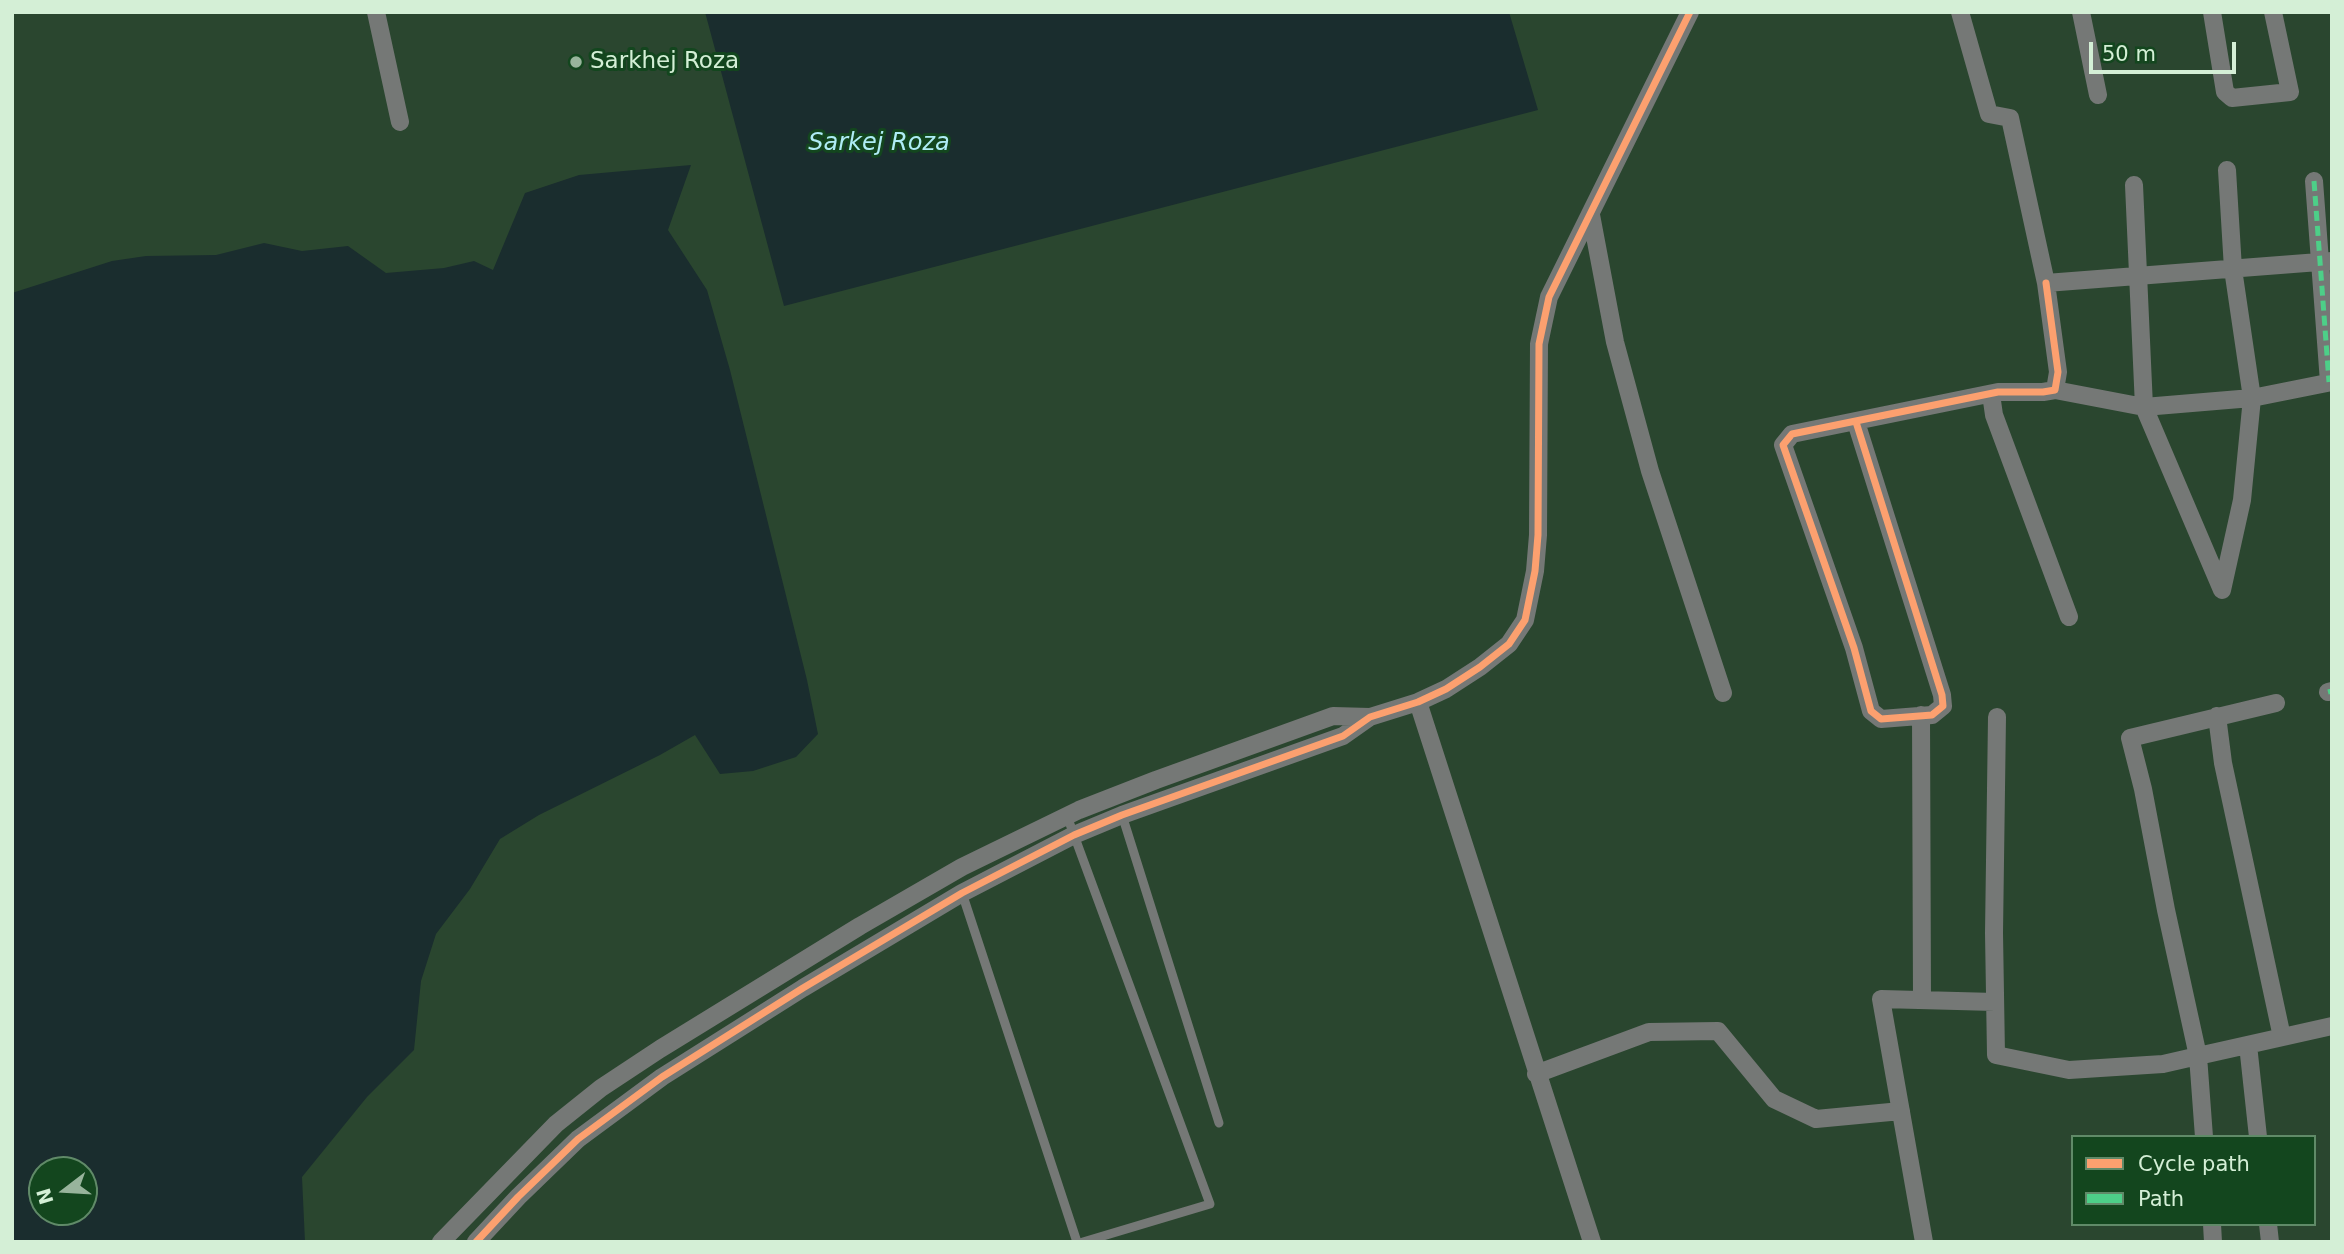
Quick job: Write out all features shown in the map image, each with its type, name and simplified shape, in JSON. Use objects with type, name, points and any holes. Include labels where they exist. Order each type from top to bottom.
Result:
[{"type":"street","points":[[376,12],[400,122]]},
{"type":"street","points":[[476,1242],[578,1139],[662,1077],[962,893],[1074,835],[1122,815],[1343,736],[1370,717],[1418,702],[1446,689],[1480,667],[1508,644],[1525,620],[1533,590],[1538,535],[1539,344],[1549,297],[1690,12]]},
{"type":"street","points":[[1960,12],[1989,114],[2010,118],[2046,283],[2058,372],[2055,390]]},
{"type":"street","points":[[2081,12],[2098,95]]},
{"type":"street","points":[[2213,12],[2225,92],[2232,98],[2290,92],[2273,12]]},
{"type":"street","points":[[2134,185],[2144,407],[2222,590],[2242,500],[2252,398],[2233,269],[2227,170]]},
{"type":"street","points":[[1856,422],[1942,695],[1943,706],[1932,715],[1881,719],[1871,711],[1854,648],[1783,445],[1792,435],[1991,394],[2055,390],[2144,407],[2252,398],[2330,382],[2326,262],[2314,181]]},
{"type":"street","points":[[1591,215],[1615,342],[1650,471],[1723,693]]},
{"type":"street","points":[[2046,283],[2326,262]]},
{"type":"street","points":[[1991,394],[1994,415],[2069,617]]},
{"type":"street","points":[[1418,702],[1592,1242]]},
{"type":"street","points":[[2204,1135],[2198,1056],[2130,738],[2276,704]]},
{"type":"street","points":[[1921,715],[1922,1000]]},
{"type":"street","points":[[441,1242],[517,1162],[556,1124],[584,1102],[650,1056],[860,926],[962,867],[1067,816],[1232,753],[1333,716],[1370,717]]},
{"type":"street","points":[[2217,716],[2223,763],[2282,1037]]},
{"type":"street","points":[[1997,717],[1993,933],[1996,1055],[2068,1070],[2163,1064],[2332,1026]]},
{"type":"street","points":[[1232,753],[1239,773]]},
{"type":"street","points":[[860,926],[870,947]]},
{"type":"street","points":[[1924,1242],[1881,999],[1995,1002]]},
{"type":"street","points":[[1536,1074],[1649,1032],[1718,1031],[1774,1099],[1816,1119],[1901,1111]]},
{"type":"street","points":[[2248,1045],[2258,1135]]},
{"type":"street","points":[[650,1056],[662,1077]]},
{"type":"street","points":[[584,1102],[598,1124]]},
{"type":"street","points":[[517,1162],[535,1181]]},
{"type":"lane","points":[[1122,815],[1219,1123]]},
{"type":"lane","points":[[1067,816],[1210,1204],[1083,1242]]},
{"type":"lane","points":[[962,893],[1077,1242]]},
{"type":"water","name":"Sarkej Roza","points":[[705,12],[1509,12],[1538,110],[784,306]]},
{"type":"water","points":[[691,165],[668,230],[707,290],[730,370],[818,734],[796,757],[753,771],[720,774],[695,735],[539,815],[500,839],[470,889],[436,934],[421,981],[414,1050],[367,1097],[302,1177],[305,1242],[12,1242],[12,293],[112,261],[146,256],[216,255],[264,243],[302,251],[348,246],[386,273],[444,268],[474,261],[493,270],[525,193],[579,175]]},
{"type":"marked path","points":[[2314,181],[2329,382]]},
{"type":"marked path","points":[[2328,692],[2332,691]]},
{"type":"cycle path","points":[[476,1242],[578,1139],[662,1077],[803,988],[962,893],[1074,835],[1122,815],[1343,736],[1370,717],[1418,702],[1446,689],[1509,644],[1525,620],[1535,571],[1538,535],[1539,344],[1549,297],[1690,12]]},
{"type":"cycle path","points":[[1856,422],[1942,695],[1943,706],[1932,715],[1881,719],[1871,711],[1854,648],[1783,445],[1792,434],[1998,392],[2055,390],[2058,372],[2046,283]]},
{"type":"place","name":"Sarkhej Roza","points":[[576,62]]}]
